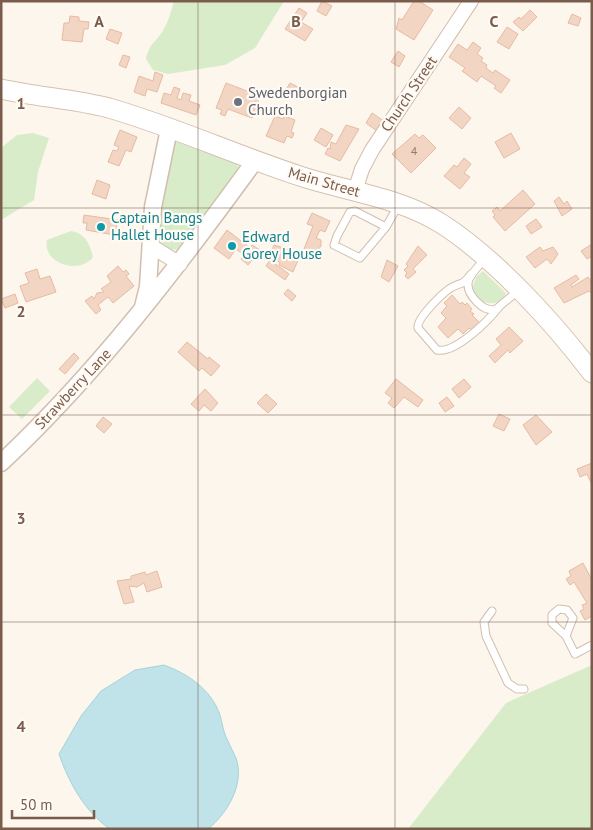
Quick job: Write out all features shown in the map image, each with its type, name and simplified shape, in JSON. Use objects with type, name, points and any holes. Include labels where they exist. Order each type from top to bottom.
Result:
[{"type":"main road","name":"Main Street","points":[[1,90],[102,106],[254,162],[399,204],[442,224],[486,259],[519,290],[551,323],[592,373]]},
{"type":"street","name":"Church Street","points":[[355,192],[362,169],[372,150],[471,1]]},
{"type":"street","name":"Strawberry Lane","points":[[142,311],[147,292],[153,207],[168,129]]},
{"type":"street","name":"Strawberry Lane","points":[[1,463],[77,386],[142,311],[180,264],[254,162]]},
{"type":"street","points":[[151,246],[180,264]]},
{"type":"lane","points":[[386,227],[355,211],[350,212],[337,236],[334,246],[360,258],[386,227],[399,204]]},
{"type":"lane","points":[[486,259],[462,284],[450,289],[419,320],[418,328],[437,350],[442,351],[469,337],[519,290]]},
{"type":"lane","points":[[472,274],[468,284],[470,294],[482,307],[490,310],[500,308]]},
{"type":"lane","points":[[492,611],[484,622],[486,636],[508,683],[516,689],[524,689]]},
{"type":"lane","points":[[566,636],[575,654],[592,645]]},
{"type":"green space","points":[[174,1],[284,1],[255,48],[225,65],[168,74],[153,70],[146,59],[151,47],[166,25]]},
{"type":"green space","points":[[33,133],[49,138],[38,172],[34,200],[1,220],[1,148],[17,135]]},
{"type":"green space","points":[[179,141],[237,163],[240,171],[182,249],[169,250],[159,244],[155,232],[173,144]]},
{"type":"green space","points":[[71,231],[80,234],[86,240],[93,257],[80,265],[71,266],[56,261],[50,255],[47,248],[47,240]]},
{"type":"green space","points":[[483,271],[506,293],[499,301],[488,303],[481,301],[472,289],[476,277]]},
{"type":"green space","points":[[37,378],[50,391],[22,419],[9,407]]},
{"type":"green space","points":[[592,665],[592,829],[408,829],[506,703]]},
{"type":"water","points":[[164,665],[182,673],[198,684],[211,697],[216,706],[238,768],[238,777],[233,797],[222,815],[208,829],[110,829],[93,814],[79,796],[59,754],[81,716],[101,691],[135,670]]},
{"type":"building","points":[[322,1],[332,6],[326,16],[317,11]]},
{"type":"building","points":[[414,1],[419,1],[433,10],[414,40],[396,29],[399,18],[402,20]]},
{"type":"building","points":[[299,8],[307,13],[301,22],[313,29],[305,41],[285,29]]},
{"type":"building","points":[[530,10],[537,17],[523,31],[513,22],[519,17],[521,19]]},
{"type":"building","points":[[572,14],[581,18],[578,26],[568,23]]},
{"type":"building","points":[[70,16],[79,17],[79,21],[89,22],[88,29],[84,29],[82,42],[62,40],[64,23],[69,23]]},
{"type":"building","points":[[507,27],[518,34],[509,49],[497,42]]},
{"type":"building","points":[[110,29],[122,33],[118,44],[106,39]]},
{"type":"building","points":[[473,42],[481,48],[477,54],[483,58],[481,61],[487,65],[486,68],[493,73],[495,70],[510,80],[501,93],[494,88],[496,86],[481,76],[477,82],[462,71],[465,68],[449,57],[458,44],[467,50]]},
{"type":"building","points":[[398,51],[405,56],[399,67],[391,62]]},
{"type":"building","points":[[123,55],[130,57],[126,68],[119,65]]},
{"type":"building","points":[[155,72],[163,75],[157,92],[147,89],[145,96],[134,92],[139,76],[153,81]]},
{"type":"building","name":"Swedenborgian Church","points":[[226,83],[260,96],[252,118],[228,109],[225,116],[220,114],[222,110],[216,108]]},
{"type":"building","points":[[290,83],[304,90],[298,100],[284,93]]},
{"type":"building","points":[[174,87],[180,89],[177,98],[181,100],[183,93],[191,95],[189,101],[200,105],[196,115],[161,103],[164,93],[171,95]]},
{"type":"building","points":[[459,107],[471,118],[462,129],[449,118]]},
{"type":"building","points":[[372,113],[384,121],[377,131],[366,123]]},
{"type":"building","points":[[275,116],[283,119],[284,116],[295,120],[291,132],[294,133],[292,138],[287,136],[284,143],[266,136]]},
{"type":"building","points":[[346,125],[359,129],[340,161],[325,154],[328,148],[330,149],[331,142],[336,144]]},
{"type":"building","points":[[321,128],[333,135],[326,147],[314,140]]},
{"type":"building","points":[[120,130],[137,137],[131,152],[126,150],[119,166],[108,162],[113,150],[117,151],[119,147],[114,145]]},
{"type":"building","points":[[511,133],[520,149],[504,158],[495,142]]},
{"type":"building","points":[[415,134],[419,138],[423,135],[436,148],[411,173],[392,154]]},
{"type":"building","points":[[464,158],[471,164],[464,173],[470,177],[460,189],[444,176],[454,165],[457,167]]},
{"type":"building","points":[[97,180],[110,185],[106,199],[92,194]]},
{"type":"building","points":[[523,190],[535,204],[505,231],[493,217],[495,215],[492,211],[497,207],[500,211]]},
{"type":"building","points":[[559,197],[564,204],[567,201],[572,209],[562,216],[554,201]]},
{"type":"building","points":[[312,213],[330,221],[325,232],[320,230],[316,238],[321,240],[321,246],[317,251],[312,249],[311,252],[304,249],[313,226],[307,224]]},
{"type":"building","name":"Captain Bangs Hallet House","points":[[84,215],[118,220],[115,235],[86,230],[87,223],[83,223]]},
{"type":"building","points":[[536,219],[542,227],[531,234],[526,226]]},
{"type":"building","name":"Edward Gorey House","points":[[227,230],[250,248],[252,245],[260,250],[248,265],[241,259],[244,255],[236,249],[229,259],[214,248]]},
{"type":"building","points":[[592,244],[592,256],[587,259],[581,251]]},
{"type":"building","points":[[274,245],[301,253],[293,272],[279,265],[280,263],[270,255]]},
{"type":"building","points":[[418,246],[427,255],[413,269],[416,272],[408,279],[405,276],[407,273],[404,270]]},
{"type":"building","points":[[540,247],[543,251],[553,247],[558,254],[551,264],[547,259],[535,268],[526,257]]},
{"type":"building","points":[[270,260],[289,274],[285,280],[266,266]]},
{"type":"building","points":[[387,260],[398,266],[389,282],[381,277]]},
{"type":"building","points":[[118,266],[123,272],[126,270],[129,274],[126,276],[134,286],[113,303],[108,297],[98,305],[101,310],[96,314],[85,301],[92,296],[94,299],[97,293],[104,292],[101,289],[111,282],[107,276]]},
{"type":"building","points":[[37,269],[40,279],[50,276],[56,292],[26,302],[20,286],[29,283],[25,273]]},
{"type":"building","points":[[576,275],[579,279],[571,285],[572,287],[588,277],[592,283],[592,294],[589,291],[564,303],[554,288]]},
{"type":"building","points":[[288,289],[296,296],[292,301],[284,294]]},
{"type":"building","points":[[15,294],[18,303],[5,308],[1,299]]},
{"type":"building","points":[[452,295],[460,304],[462,302],[465,305],[467,303],[472,309],[470,311],[474,314],[472,315],[481,324],[473,331],[469,328],[463,334],[458,329],[448,338],[438,327],[446,318],[441,313],[447,306],[444,303]]},
{"type":"building","points":[[509,327],[523,341],[510,353],[508,350],[495,363],[489,356],[501,345],[496,339]]},
{"type":"building","points":[[187,342],[220,366],[211,376],[202,368],[199,371],[178,352]]},
{"type":"building","points":[[74,353],[79,358],[65,374],[59,369]]},
{"type":"building","points":[[396,379],[423,400],[418,407],[404,397],[394,408],[388,403],[392,398],[385,393]]},
{"type":"building","points":[[464,379],[471,387],[459,398],[452,389]]},
{"type":"building","points":[[205,389],[218,403],[211,411],[204,405],[199,411],[191,404]]},
{"type":"building","points":[[266,394],[277,404],[268,413],[257,403]]},
{"type":"building","points":[[447,397],[454,406],[445,412],[439,403]]},
{"type":"building","points":[[499,414],[510,419],[504,431],[493,426]]},
{"type":"building","points":[[536,415],[552,432],[536,445],[523,425]]},
{"type":"building","points":[[103,417],[112,424],[104,433],[96,426]]},
{"type":"building","points":[[592,463],[591,483],[587,474],[580,477],[577,469]]},
{"type":"building","points":[[583,563],[592,580],[592,616],[585,620],[580,611],[584,609],[582,605],[587,603],[574,582],[570,585],[566,579],[571,576],[569,571]]},
{"type":"building","points":[[157,571],[162,587],[147,592],[144,583],[137,587],[129,586],[134,602],[124,604],[117,581],[131,579],[131,576],[145,572],[146,575]]},
{"type":"place","name":"Swedenborgian Church","points":[[238,102]]},
{"type":"place","name":"Captain Bangs Hallet House","points":[[101,227]]},
{"type":"place","name":"Edward Gorey House","points":[[232,246]]}]
